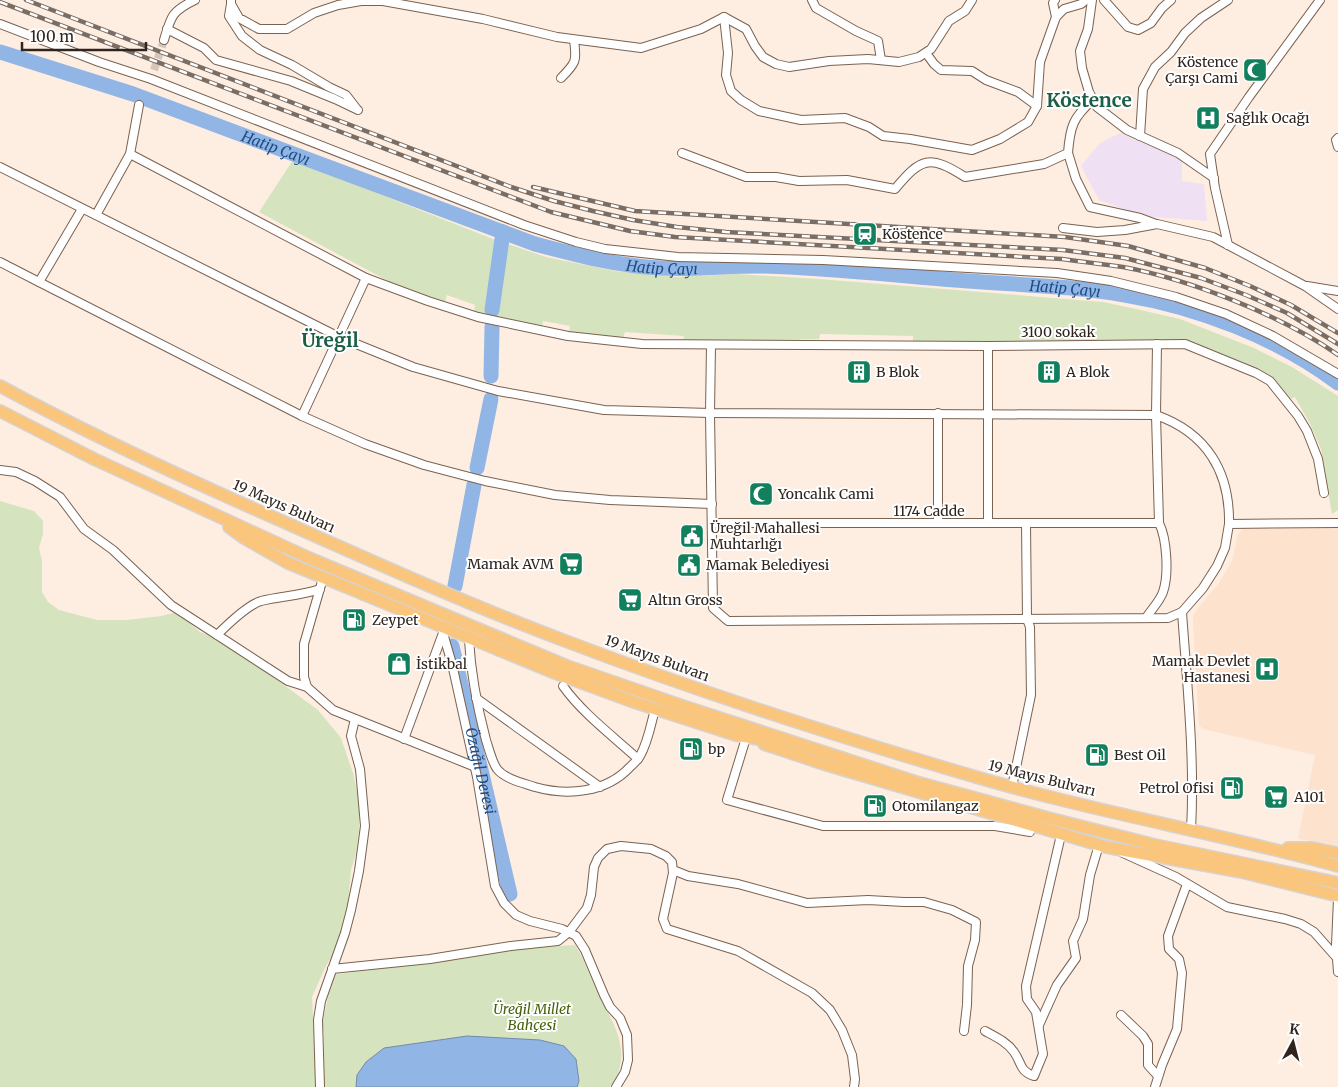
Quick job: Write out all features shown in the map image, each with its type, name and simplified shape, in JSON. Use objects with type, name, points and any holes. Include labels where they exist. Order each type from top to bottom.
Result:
[{"type":"highway","points":[[0,381],[40,408]]},
{"type":"highway","name":"19 Mayıs Bulvarı","points":[[0,386],[40,408],[220,494],[415,581],[569,643],[754,709],[1012,787],[1272,848],[1338,866]]},
{"type":"highway","points":[[1,412],[94,459],[309,558],[568,666],[916,782],[1155,845],[1338,883]]},
{"type":"highway","points":[[205,510],[244,538],[322,584],[404,612],[444,631],[470,639],[555,674],[655,709],[827,765],[1061,835],[1112,848],[1242,872],[1338,898]]},
{"type":"highway","points":[[404,612],[425,607]]},
{"type":"highway","points":[[741,737],[822,751]]},
{"type":"highway","points":[[1272,848],[1311,848],[1338,854]]},
{"type":"street","points":[[164,40],[170,18],[183,6],[195,0]]},
{"type":"street","points":[[812,0],[816,8],[856,31],[878,41],[880,60]]},
{"type":"street","points":[[724,17],[746,29],[763,57],[789,68],[828,61],[880,60],[899,62],[919,57],[931,49],[949,21],[965,11],[972,0]]},
{"type":"street","points":[[1054,0],[1056,17]]},
{"type":"street","points":[[724,17],[728,53],[726,75],[731,91],[741,100],[759,111],[801,120],[845,118],[869,127],[883,136],[972,150],[1000,139],[1028,122],[1037,106],[1040,62],[1056,17],[1064,9],[1081,4],[1086,0]]},
{"type":"street","points":[[1092,0],[1088,29],[1080,51],[1082,68],[1089,92],[1097,107],[1127,130],[1178,153],[1214,178]]},
{"type":"street","points":[[1104,0],[1128,26],[1138,30],[1151,23],[1162,8],[1171,0]]},
{"type":"street","points":[[1140,136],[1143,90],[1155,67],[1201,18],[1228,0]]},
{"type":"street","points":[[1228,245],[1210,154],[1320,0]]},
{"type":"street","points":[[231,2],[239,18],[259,29],[287,29],[314,13],[338,5],[362,1],[383,1],[483,19],[557,37],[641,48],[701,29],[724,17]]},
{"type":"street","points":[[167,29],[204,48],[216,60],[291,82],[358,110],[346,95],[292,65],[260,50],[242,36],[229,16],[231,2]]},
{"type":"street","points":[[0,24],[99,62],[151,78],[524,225],[605,249],[678,257],[823,260],[1057,273],[1111,281],[1176,297],[1226,314],[1273,336],[1338,374]]},
{"type":"street","points":[[561,78],[575,64],[574,40]]},
{"type":"street","points":[[926,53],[941,70],[972,70],[986,80],[1018,92],[1037,106]]},
{"type":"street","points":[[151,78],[154,70]]},
{"type":"street","points":[[1093,100],[1079,111],[1070,132],[1068,153],[1076,179],[1090,207],[1213,237],[1305,286],[1338,309]]},
{"type":"street","points":[[96,215],[130,154],[139,105]]},
{"type":"street","points":[[1338,138],[1336,140],[1338,147]]},
{"type":"street","points":[[682,153],[746,177],[776,177],[800,181],[847,180],[895,189],[911,170],[927,162],[947,166],[965,176],[1044,164],[1068,153]]},
{"type":"street","name":"3100 sokak","points":[[130,154],[366,278],[428,302],[478,318],[568,336],[642,344],[711,345],[988,346],[1185,344],[1256,373],[1270,381],[1289,404],[1307,431],[1318,459],[1324,493]]},
{"type":"street","points":[[0,167],[339,337],[414,367],[498,391],[604,410],[710,413],[1156,415],[1169,419],[1202,443],[1216,462],[1225,482],[1230,504],[1229,524],[1225,548],[1218,566],[1203,588],[1182,612],[1168,618],[728,621],[713,608],[710,413],[711,345]]},
{"type":"street","points":[[39,282],[82,208]]},
{"type":"street","points":[[1063,228],[1097,232],[1126,230],[1157,224]]},
{"type":"street","points":[[0,262],[302,416],[365,444],[424,465],[485,481],[555,495],[610,500],[712,504]]},
{"type":"street","points":[[302,416],[366,278]]},
{"type":"street","points":[[1305,286],[1338,291]]},
{"type":"street","points":[[1146,618],[1162,594],[1166,571],[1163,531],[1159,523],[1156,415],[1157,344]]},
{"type":"street","points":[[988,346],[988,523]]},
{"type":"street","points":[[938,413],[938,523]]},
{"type":"street","points":[[0,470],[16,472],[35,481],[60,497],[84,529],[114,550],[171,605],[288,681],[307,687],[332,710],[473,766]]},
{"type":"street","name":"1174 Cadde","points":[[713,523],[1159,523]]},
{"type":"street","points":[[1012,787],[1031,694],[1030,627],[1027,619],[1026,523]]},
{"type":"street","points":[[1229,524],[1338,524]]},
{"type":"street","points":[[217,635],[231,620],[259,602],[301,595],[322,584]]},
{"type":"street","points":[[307,687],[304,677],[304,644],[322,584]]},
{"type":"street","points":[[1182,612],[1193,802],[1191,830]]},
{"type":"street","points":[[404,739],[444,631]]},
{"type":"street","points":[[444,631],[477,778],[496,886],[504,904],[516,915],[569,932],[576,936],[585,950],[607,1001],[620,1018],[626,1035],[628,1060],[625,1072],[616,1087]]},
{"type":"street","points":[[470,639],[471,673],[488,747],[497,769],[507,777],[550,791],[573,792],[600,787],[623,775],[638,759],[646,742],[655,709]]},
{"type":"street","points":[[563,686],[603,728],[638,759]]},
{"type":"street","points":[[476,698],[600,787]]},
{"type":"street","points":[[320,1087],[318,1020],[321,1001],[351,910],[365,826],[360,769],[350,736],[355,719]]},
{"type":"street","points":[[741,737],[727,800],[823,826],[996,826],[1030,832]]},
{"type":"street","points":[[985,1031],[1004,1042],[1015,1053],[1021,1067],[1028,1074],[1034,1076],[1043,1054],[1036,1012],[1027,999],[1026,986],[1061,835]]},
{"type":"street","points":[[1038,1025],[1057,985],[1076,958],[1073,941],[1083,919],[1090,875],[1099,845]]},
{"type":"street","points":[[332,969],[430,959],[510,946],[553,943],[569,932],[587,908],[591,895],[594,866],[598,858],[607,850],[621,846],[652,849],[666,856],[672,862],[673,870],[663,920],[666,928],[738,951],[812,993],[830,1010],[842,1030],[852,1055],[854,1087]]},
{"type":"street","points":[[1112,848],[1176,877],[1227,907],[1286,919],[1301,924],[1314,932],[1337,958]]},
{"type":"street","points":[[673,870],[688,876],[738,884],[807,903],[868,900],[924,902],[952,910],[976,922],[975,940],[968,966],[968,1005],[964,1031]]},
{"type":"street","points":[[1155,1087],[1177,1029],[1182,973],[1179,959],[1169,949],[1168,936],[1187,884]]},
{"type":"street","points":[[1338,898],[1338,972]]},
{"type":"street","points":[[1121,1015],[1143,1036],[1148,1044],[1148,1065],[1158,1076]]},
{"type":"shaded area","points":[[1120,133],[1182,159],[1182,181],[1204,184],[1207,221],[1142,216],[1099,200],[1081,166],[1100,143]]},
{"type":"shaded area","name":"Mamak Devlet Hastanesi","points":[[1338,528],[1338,845],[1298,839],[1315,755],[1203,729],[1199,725],[1193,616],[1219,583],[1232,561],[1238,534],[1243,529]]},
{"type":"green space","points":[[293,160],[493,239],[546,257],[615,271],[676,277],[737,274],[819,279],[1103,302],[1180,319],[1254,348],[1292,367],[1338,396],[1338,510],[1332,514],[1321,449],[1295,397],[1290,399],[1272,377],[1200,346],[1185,341],[913,341],[913,336],[820,334],[819,339],[683,342],[684,336],[625,332],[623,338],[569,332],[570,326],[543,321],[542,326],[474,311],[475,305],[447,295],[445,302],[390,282],[259,212]]},
{"type":"green space","points":[[0,501],[34,511],[43,521],[43,534],[39,548],[42,561],[42,592],[48,602],[59,610],[97,620],[127,620],[177,612],[200,632],[217,638],[318,710],[341,738],[353,773],[359,801],[359,830],[356,853],[351,870],[347,914],[337,947],[312,997],[317,1087],[0,1087]]},
{"type":"green space","name":"Üreğil Millet Bahçesi","points":[[575,945],[619,1037],[621,1059],[618,1074],[610,1087],[324,1087],[324,1033],[322,1025],[333,975],[523,948]]},
{"type":"water","points":[[467,1036],[540,1040],[564,1046],[576,1059],[579,1081],[577,1087],[356,1087],[357,1075],[366,1062],[384,1048]]},
{"type":"waterway","name":"Hatip Çayı","points":[[0,52],[133,94],[535,244],[566,252],[645,267],[765,266],[815,268],[1066,288],[1125,295],[1181,307],[1236,327],[1290,352],[1338,383]]},
{"type":"waterway","name":"Özağıl Deresi","points":[[492,310],[503,232]]},
{"type":"waterway","name":"Özağıl Deresi","points":[[491,376],[492,327]]},
{"type":"waterway","name":"Özağıl Deresi","points":[[477,468],[491,399]]},
{"type":"waterway","name":"Özağıl Deresi","points":[[455,586],[474,485]]},
{"type":"waterway","name":"Özağıl Deresi","points":[[452,646],[510,894]]},
{"type":"tunnel","points":[[154,70],[164,40]]},
{"type":"railway","points":[[26,0],[511,187],[554,201],[633,220],[726,232],[1063,250],[1125,258],[1201,278],[1246,295],[1287,313],[1338,344]]},
{"type":"railway","points":[[0,2],[551,212],[630,231],[675,237],[1062,259],[1123,267],[1177,280],[1235,301],[1290,326],[1338,355]]},
{"type":"railway","points":[[533,187],[635,211],[1065,237],[1128,246],[1205,268],[1250,286],[1291,305],[1338,333]]},
{"type":"place","name":"Köstence Çarşı Cami","points":[[1255,70]]},
{"type":"place","name":"Sağlık Ocağı","points":[[1208,118]]},
{"type":"place","name":"Köstence","points":[[865,234]]},
{"type":"place","name":"B Blok","points":[[859,372]]},
{"type":"place","name":"A Blok","points":[[1049,372]]},
{"type":"place","name":"Yoncalık Cami","points":[[761,494]]},
{"type":"place","name":"Üreğil Mahallesi Muhtarlığı","points":[[692,536]]},
{"type":"place","name":"Mamak AVM","points":[[571,564]]},
{"type":"place","name":"Mamak Belediyesi","points":[[689,565]]},
{"type":"place","name":"Altın Gross","points":[[630,600]]},
{"type":"place","name":"Zeypet","points":[[354,620]]},
{"type":"place","name":"İstikbal","points":[[399,664]]},
{"type":"place","name":"Mamak Devlet Hastanesi","points":[[1267,669]]},
{"type":"place","name":"bp","points":[[691,749]]},
{"type":"place","name":"Best Oil","points":[[1097,755]]},
{"type":"place","name":"Petrol Ofisi","points":[[1232,788]]},
{"type":"place","name":"A101","points":[[1276,797]]},
{"type":"place","name":"Otomilangaz","points":[[875,806]]},
{"type":"district","name":"Köstence","points":[[1089,100]]},
{"type":"district","name":"Üreğil","points":[[330,340]]}]
